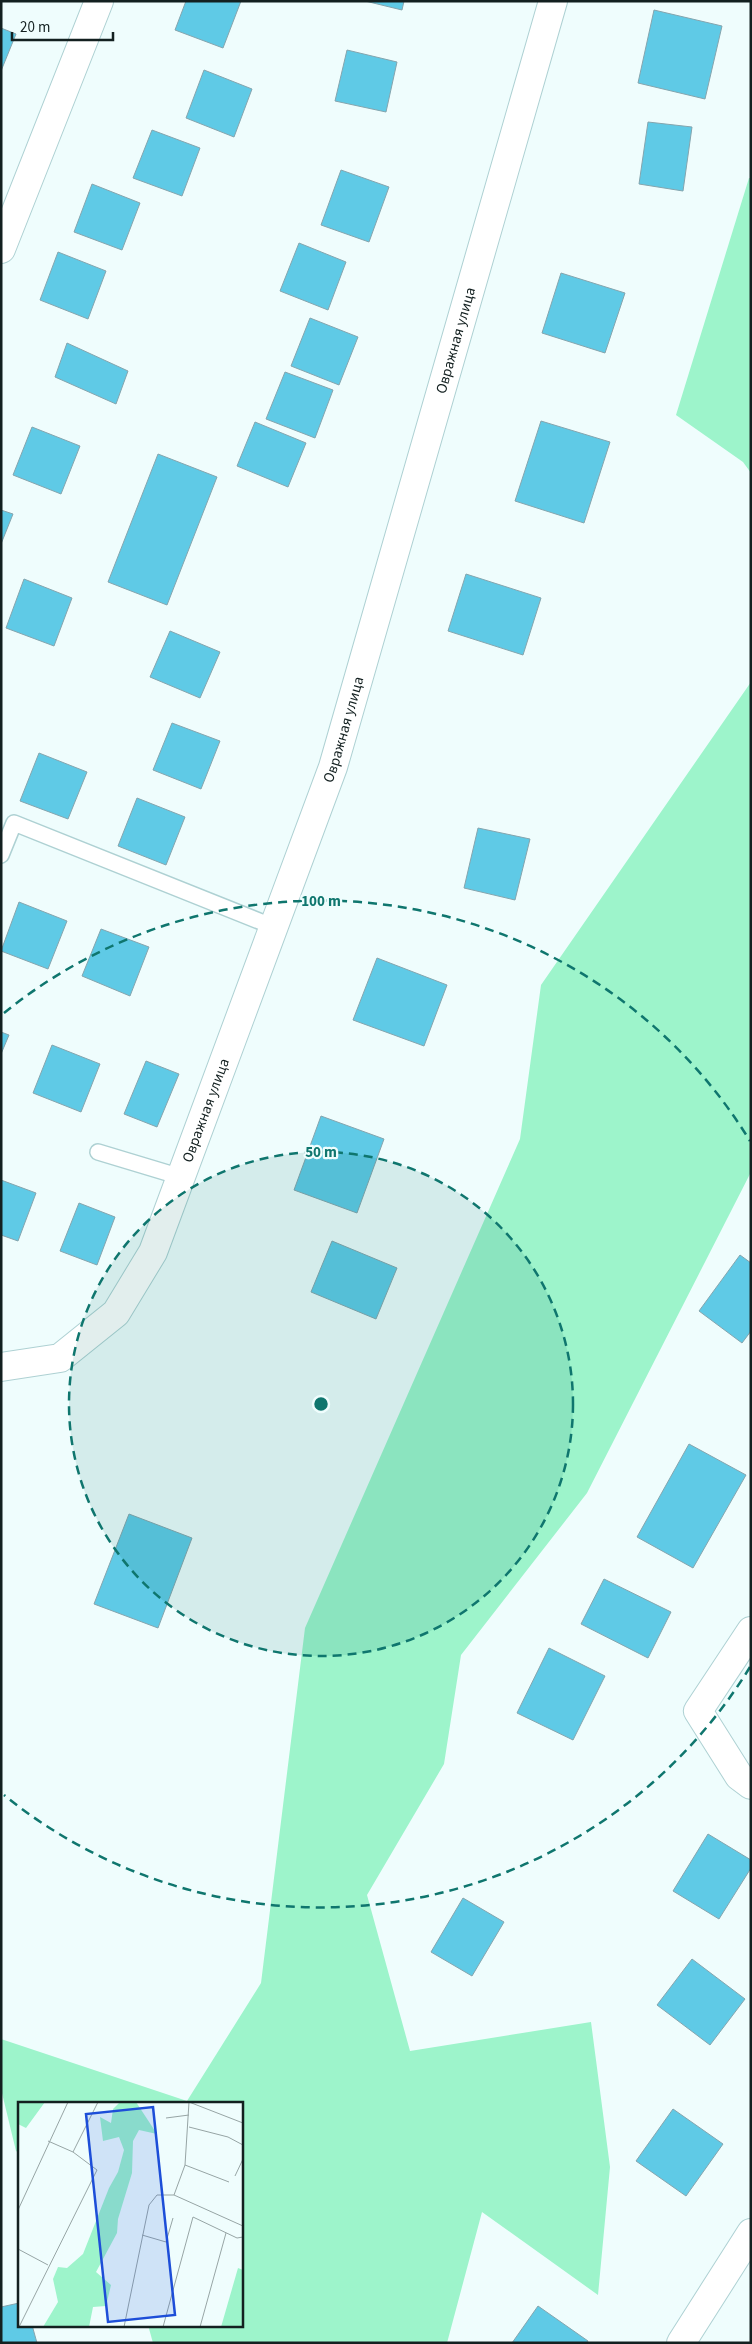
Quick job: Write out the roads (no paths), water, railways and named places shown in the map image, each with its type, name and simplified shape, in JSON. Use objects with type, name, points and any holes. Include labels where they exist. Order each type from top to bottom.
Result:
[{"type":"street","points":[[1,249],[98,1]]},
{"type":"street","name":"Овражная улица","points":[[1,1367],[60,1358],[116,1313],[153,1252],[333,767],[553,1]]},
{"type":"street","points":[[751,1631],[698,1712],[739,1776],[751,1785]]},
{"type":"street","points":[[681,2343],[751,2234]]},
{"type":"lane","points":[[1,855],[14,823],[274,927]]},
{"type":"lane","points":[[98,1152],[181,1177]]}]
